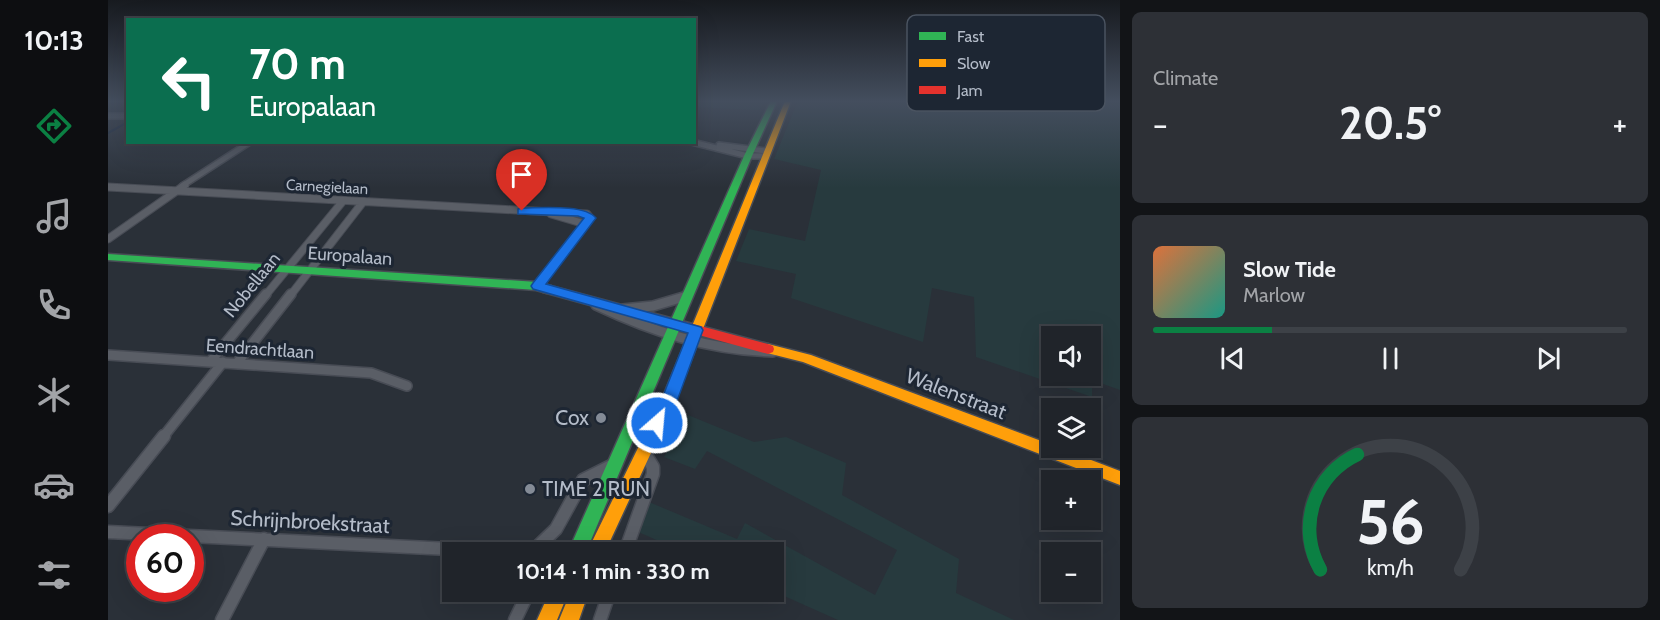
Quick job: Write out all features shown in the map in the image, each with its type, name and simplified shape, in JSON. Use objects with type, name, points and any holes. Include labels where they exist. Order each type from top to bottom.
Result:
[{"type":"main road","points":[[581,542],[760,130]]},
{"type":"main road","points":[[600,542],[669,401],[775,130]]},
{"type":"main road","name":"Europalaan","points":[[110,260],[537,286],[619,309],[673,330]]},
{"type":"main road","name":"Walenstraat","points":[[673,330],[806,358],[1120,478]]},
{"type":"main road","points":[[548,620],[555,602]]},
{"type":"main road","points":[[569,620],[576,602]]},
{"type":"street","points":[[696,143],[765,154]]},
{"type":"street","points":[[108,239],[175,191],[247,144]]},
{"type":"street","name":"Carnegielaan","points":[[108,188],[545,213],[585,224],[537,286]]},
{"type":"street","name":"Nobellaan","points":[[210,362],[343,201]]},
{"type":"street","name":"Nobellaan","points":[[237,363],[363,202]]},
{"type":"street","name":"Europalaan","points":[[619,309],[652,306],[687,296]]},
{"type":"street","name":"Europalaan","points":[[588,301],[633,322],[673,330]]},
{"type":"street","name":"Eendrachtlaan","points":[[108,355],[371,373],[407,386]]},
{"type":"street","points":[[108,506],[223,363]]},
{"type":"street","points":[[629,542],[653,474],[654,467],[644,451]]},
{"type":"street","points":[[542,542],[556,529],[583,480],[615,465]]},
{"type":"street","name":"Schrijnbroekstraat","points":[[108,532],[442,548]]},
{"type":"street","points":[[222,620],[264,539]]},
{"type":"street","points":[[515,620],[524,602]]},
{"type":"street","points":[[600,620],[606,602]]},
{"type":"green space","points":[[786,130],[1120,130],[1120,390],[1101,383],[1101,326],[1041,326],[1041,379],[976,357],[974,297],[932,288],[923,342],[791,298],[796,274],[736,261],[749,229],[805,241],[821,170],[774,159]]},
{"type":"green space","points":[[1060,386],[1092,386],[1092,397]]},
{"type":"green space","points":[[688,415],[754,442],[786,437],[846,463],[842,495],[959,559],[956,593],[1014,620],[838,620],[784,596],[784,545],[875,595],[897,550],[707,451],[695,469],[664,457]]},
{"type":"green space","points":[[649,502],[737,539],[745,523],[779,542],[661,542],[636,531]]},
{"type":"waterway","points":[[108,133],[114,130]]},
{"type":"traffic: fast","points":[[581,542],[760,130]]},
{"type":"traffic: fast","points":[[108,257],[537,286],[547,289]]},
{"type":"traffic: slow","points":[[601,542],[669,399],[776,130]]},
{"type":"traffic: slow","points":[[768,349],[806,358],[1120,478]]},
{"type":"traffic: slow","points":[[547,620],[555,602]]},
{"type":"traffic: slow","points":[[569,620],[576,602]]},
{"type":"traffic: jam","points":[[547,289],[768,349]]},
{"type":"place","name":"Cox","points":[[601,418]]},
{"type":"place","name":"TIME 2 RUN","points":[[530,489]]},
{"type":"route","points":[[522,211],[578,212],[587,214],[590,218],[537,286],[696,330],[669,401],[657,423]]}]
